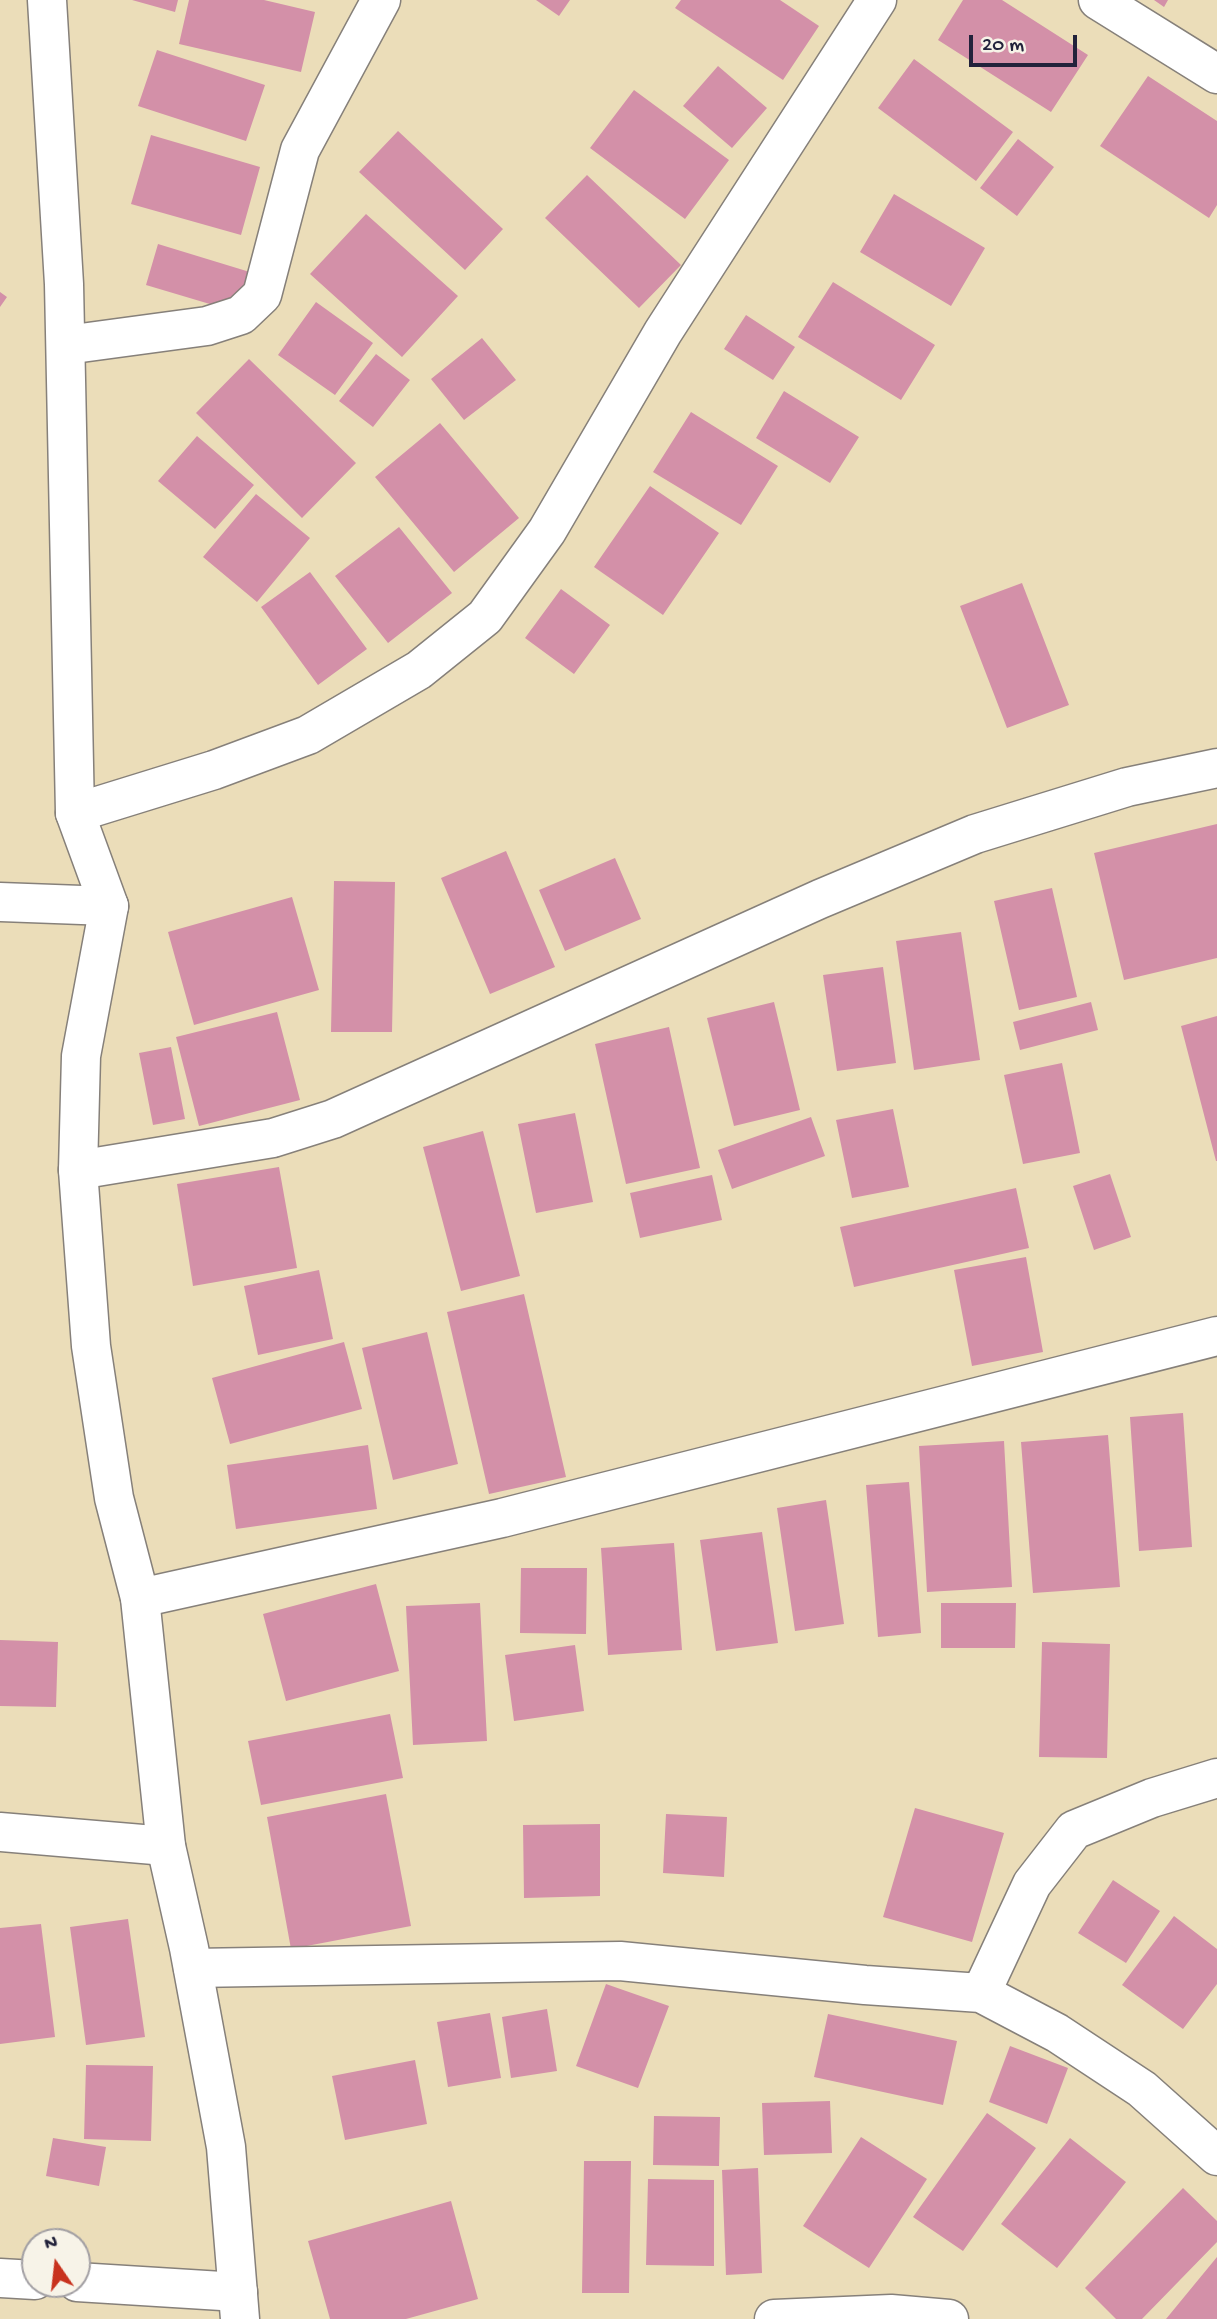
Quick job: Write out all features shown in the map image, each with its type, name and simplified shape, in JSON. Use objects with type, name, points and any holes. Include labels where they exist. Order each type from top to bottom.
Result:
[{"type":"street","points":[[47,0],[64,284],[75,813],[109,906],[80,1056],[78,1170],[91,1346],[114,1498],[140,1598],[166,1846],[193,1968],[226,2147],[239,2306],[91,2284]]},
{"type":"street","points":[[66,345],[207,326],[241,315],[262,295],[300,150],[381,0]]},
{"type":"street","points":[[75,813],[214,770],[308,735],[419,670],[485,617],[547,531],[663,331],[877,0]]},
{"type":"street","points":[[1098,0],[1217,74]]},
{"type":"street","points":[[78,1170],[273,1138],[333,1119],[820,899],[975,834],[1127,787],[1217,768]]},
{"type":"street","points":[[0,902],[109,906]]},
{"type":"street","points":[[140,1598],[502,1518],[1217,1336]]},
{"type":"street","points":[[981,1993],[1032,1884],[1074,1830],[1152,1798],[1217,1778]]},
{"type":"street","points":[[0,1832],[166,1846]]},
{"type":"street","points":[[193,1968],[620,1961],[865,1985],[981,1993],[1057,2033],[1142,2089],[1217,2157]]},
{"type":"street","points":[[0,2278],[21,2279]]},
{"type":"street","points":[[774,2319],[891,2314],[949,2319]]},
{"type":"building","points":[[132,0],[178,0],[175,12]]},
{"type":"building","points":[[189,0],[264,0],[315,12],[301,72],[179,44]]},
{"type":"building","points":[[536,0],[570,0],[559,16]]},
{"type":"building","points":[[681,0],[780,0],[819,26],[783,80],[675,8]]},
{"type":"building","points":[[963,0],[1002,0],[1088,55],[1051,112],[938,40]]},
{"type":"building","points":[[1154,0],[1168,0],[1164,7]]},
{"type":"building","points":[[157,50],[265,85],[246,141],[138,106]]},
{"type":"building","points":[[914,59],[1013,132],[976,181],[878,108]]},
{"type":"building","points":[[718,66],[767,108],[732,148],[683,106]]},
{"type":"building","points":[[1148,76],[1217,121],[1217,205],[1209,218],[1100,146]]},
{"type":"building","points":[[634,90],[729,160],[685,219],[590,148]]},
{"type":"building","points":[[398,131],[503,229],[465,270],[359,172]]},
{"type":"building","points":[[151,135],[260,167],[241,235],[131,204]]},
{"type":"building","points":[[1018,139],[1054,167],[1017,216],[980,188]]},
{"type":"building","points":[[587,175],[681,265],[639,308],[545,218]]},
{"type":"building","points":[[894,194],[985,248],[951,306],[860,252]]},
{"type":"building","points":[[366,214],[458,296],[402,357],[310,274]]},
{"type":"building","points":[[158,244],[253,273],[240,313],[146,285]]},
{"type":"building","points":[[833,282],[935,345],[901,400],[798,337]]},
{"type":"building","points":[[0,292],[7,297],[0,307]]},
{"type":"building","points":[[316,302],[373,343],[335,395],[278,355]]},
{"type":"building","points":[[746,315],[795,347],[773,380],[724,349]]},
{"type":"building","points":[[482,338],[516,380],[464,420],[431,379]]},
{"type":"building","points":[[376,354],[410,380],[373,427],[339,401]]},
{"type":"building","points":[[249,359],[356,463],[302,518],[196,413]]},
{"type":"building","points":[[784,391],[859,437],[830,483],[756,438]]},
{"type":"building","points":[[691,412],[778,466],[741,525],[653,472]]},
{"type":"building","points":[[440,423],[519,518],[454,572],[375,477]]},
{"type":"building","points":[[197,436],[254,485],[215,529],[158,481]]},
{"type":"building","points":[[650,486],[719,533],[663,615],[594,567]]},
{"type":"building","points":[[256,494],[310,538],[257,602],[203,557]]},
{"type":"building","points":[[399,527],[452,593],[388,643],[335,576]]},
{"type":"building","points":[[310,572],[367,649],[318,685],[261,607]]},
{"type":"building","points":[[1022,583],[1069,705],[1007,728],[960,606]]},
{"type":"building","points":[[561,589],[610,625],[574,674],[525,638]]},
{"type":"building","points":[[1217,824],[1217,958],[1124,980],[1094,853]]},
{"type":"building","points":[[506,851],[555,967],[490,994],[441,878]]},
{"type":"building","points":[[615,858],[641,919],[565,951],[539,890]]},
{"type":"building","points":[[334,881],[395,882],[392,1032],[331,1032]]},
{"type":"building","points":[[1052,888],[1077,997],[1019,1010],[994,901]]},
{"type":"building","points":[[292,897],[319,990],[194,1025],[168,932]]},
{"type":"building","points":[[961,932],[980,1060],[914,1070],[896,941]]},
{"type":"building","points":[[883,967],[896,1063],[837,1071],[823,975]]},
{"type":"building","points":[[774,1002],[800,1110],[734,1126],[707,1018]]},
{"type":"building","points":[[1091,1002],[1098,1030],[1020,1050],[1013,1022]]},
{"type":"building","points":[[277,1012],[300,1100],[199,1126],[176,1037]]},
{"type":"building","points":[[1217,1016],[1217,1161],[1216,1161],[1181,1026]]},
{"type":"building","points":[[669,1027],[700,1168],[626,1184],[595,1044]]},
{"type":"building","points":[[171,1047],[185,1119],[153,1125],[139,1053]]},
{"type":"building","points":[[1062,1063],[1080,1153],[1023,1164],[1004,1075]]},
{"type":"building","points":[[893,1109],[909,1187],[852,1198],[836,1120]]},
{"type":"building","points":[[575,1113],[593,1202],[536,1213],[518,1124]]},
{"type":"building","points":[[811,1117],[825,1156],[732,1189],[718,1150]]},
{"type":"building","points":[[483,1131],[520,1276],[461,1291],[423,1147]]},
{"type":"building","points":[[279,1167],[297,1268],[193,1286],[177,1184]]},
{"type":"building","points":[[1110,1174],[1131,1237],[1094,1250],[1073,1186]]},
{"type":"building","points":[[712,1175],[722,1220],[640,1238],[630,1193]]},
{"type":"building","points":[[1016,1188],[1029,1248],[854,1287],[840,1227]]},
{"type":"building","points":[[1026,1257],[1043,1352],[972,1366],[954,1270]]},
{"type":"building","points":[[319,1270],[333,1339],[258,1355],[244,1286]]},
{"type":"building","points":[[524,1294],[566,1477],[489,1494],[447,1312]]},
{"type":"building","points":[[427,1332],[458,1464],[393,1480],[362,1348]]},
{"type":"building","points":[[344,1342],[362,1409],[230,1444],[212,1378]]},
{"type":"building","points":[[1183,1413],[1192,1547],[1139,1551],[1130,1417]]},
{"type":"building","points":[[1108,1435],[1120,1587],[1033,1593],[1021,1442]]},
{"type":"building","points":[[1004,1441],[1012,1587],[927,1592],[919,1446]]},
{"type":"building","points":[[368,1445],[377,1509],[236,1529],[227,1465]]},
{"type":"building","points":[[909,1482],[921,1633],[878,1637],[866,1485]]},
{"type":"building","points":[[826,1500],[844,1624],[795,1631],[777,1508]]},
{"type":"building","points":[[762,1532],[778,1643],[716,1651],[700,1540]]},
{"type":"building","points":[[674,1543],[682,1650],[608,1655],[601,1548]]},
{"type":"building","points":[[521,1568],[587,1568],[586,1634],[520,1633]]},
{"type":"building","points":[[376,1584],[399,1671],[286,1701],[263,1614]]},
{"type":"building","points":[[480,1603],[487,1741],[413,1745],[406,1606]]},
{"type":"building","points":[[941,1603],[1016,1603],[1015,1648],[941,1648]]},
{"type":"building","points":[[0,1640],[58,1642],[56,1707],[0,1706]]},
{"type":"building","points":[[1042,1642],[1110,1644],[1107,1758],[1039,1757]]},
{"type":"building","points":[[575,1645],[584,1711],[514,1721],[505,1655]]},
{"type":"building","points":[[390,1714],[403,1778],[261,1805],[248,1741]]},
{"type":"building","points":[[386,1794],[411,1926],[291,1949],[267,1817]]},
{"type":"building","points":[[915,1808],[1004,1833],[972,1942],[883,1917]]},
{"type":"building","points":[[666,1814],[727,1817],[724,1877],[663,1873]]},
{"type":"building","points":[[600,1824],[600,1896],[524,1898],[523,1825]]},
{"type":"building","points":[[1113,1880],[1160,1911],[1126,1963],[1078,1933]]},
{"type":"building","points":[[1174,1916],[1217,1949],[1217,1984],[1183,2029],[1122,1985]]},
{"type":"building","points":[[128,1919],[145,2037],[86,2045],[70,1927]]},
{"type":"building","points":[[41,1924],[55,2037],[0,2044],[0,1928]]},
{"type":"building","points":[[606,1984],[669,2006],[638,2088],[576,2066]]},
{"type":"building","points":[[547,2009],[557,2071],[511,2078],[502,2017]]},
{"type":"building","points":[[490,2013],[501,2078],[448,2087],[437,2022]]},
{"type":"building","points":[[828,2014],[957,2041],[943,2105],[814,2077]]},
{"type":"building","points":[[1010,2046],[1068,2068],[1047,2124],[989,2102]]},
{"type":"building","points":[[415,2060],[427,2124],[345,2140],[332,2076]]},
{"type":"building","points":[[86,2065],[153,2066],[151,2141],[84,2139]]},
{"type":"building","points":[[830,2101],[832,2153],[764,2155],[762,2103]]},
{"type":"building","points":[[987,2113],[1036,2148],[963,2251],[913,2217]]},
{"type":"building","points":[[654,2116],[720,2117],[719,2166],[653,2165]]},
{"type":"building","points":[[861,2137],[927,2179],[869,2268],[803,2226]]},
{"type":"building","points":[[53,2138],[106,2147],[99,2186],[46,2176]]},
{"type":"building","points":[[1070,2138],[1126,2182],[1057,2268],[1001,2224]]},
{"type":"building","points":[[584,2161],[631,2161],[629,2293],[582,2293]]},
{"type":"building","points":[[758,2168],[762,2273],[726,2275],[722,2170]]},
{"type":"building","points":[[648,2179],[714,2180],[714,2266],[646,2265]]},
{"type":"building","points":[[1183,2188],[1217,2221],[1217,2242],[1142,2319],[1116,2319],[1085,2288]]},
{"type":"building","points":[[451,2201],[478,2299],[406,2319],[330,2319],[308,2241]]},
{"type":"building","points":[[1217,2257],[1217,2319],[1166,2319]]}]
